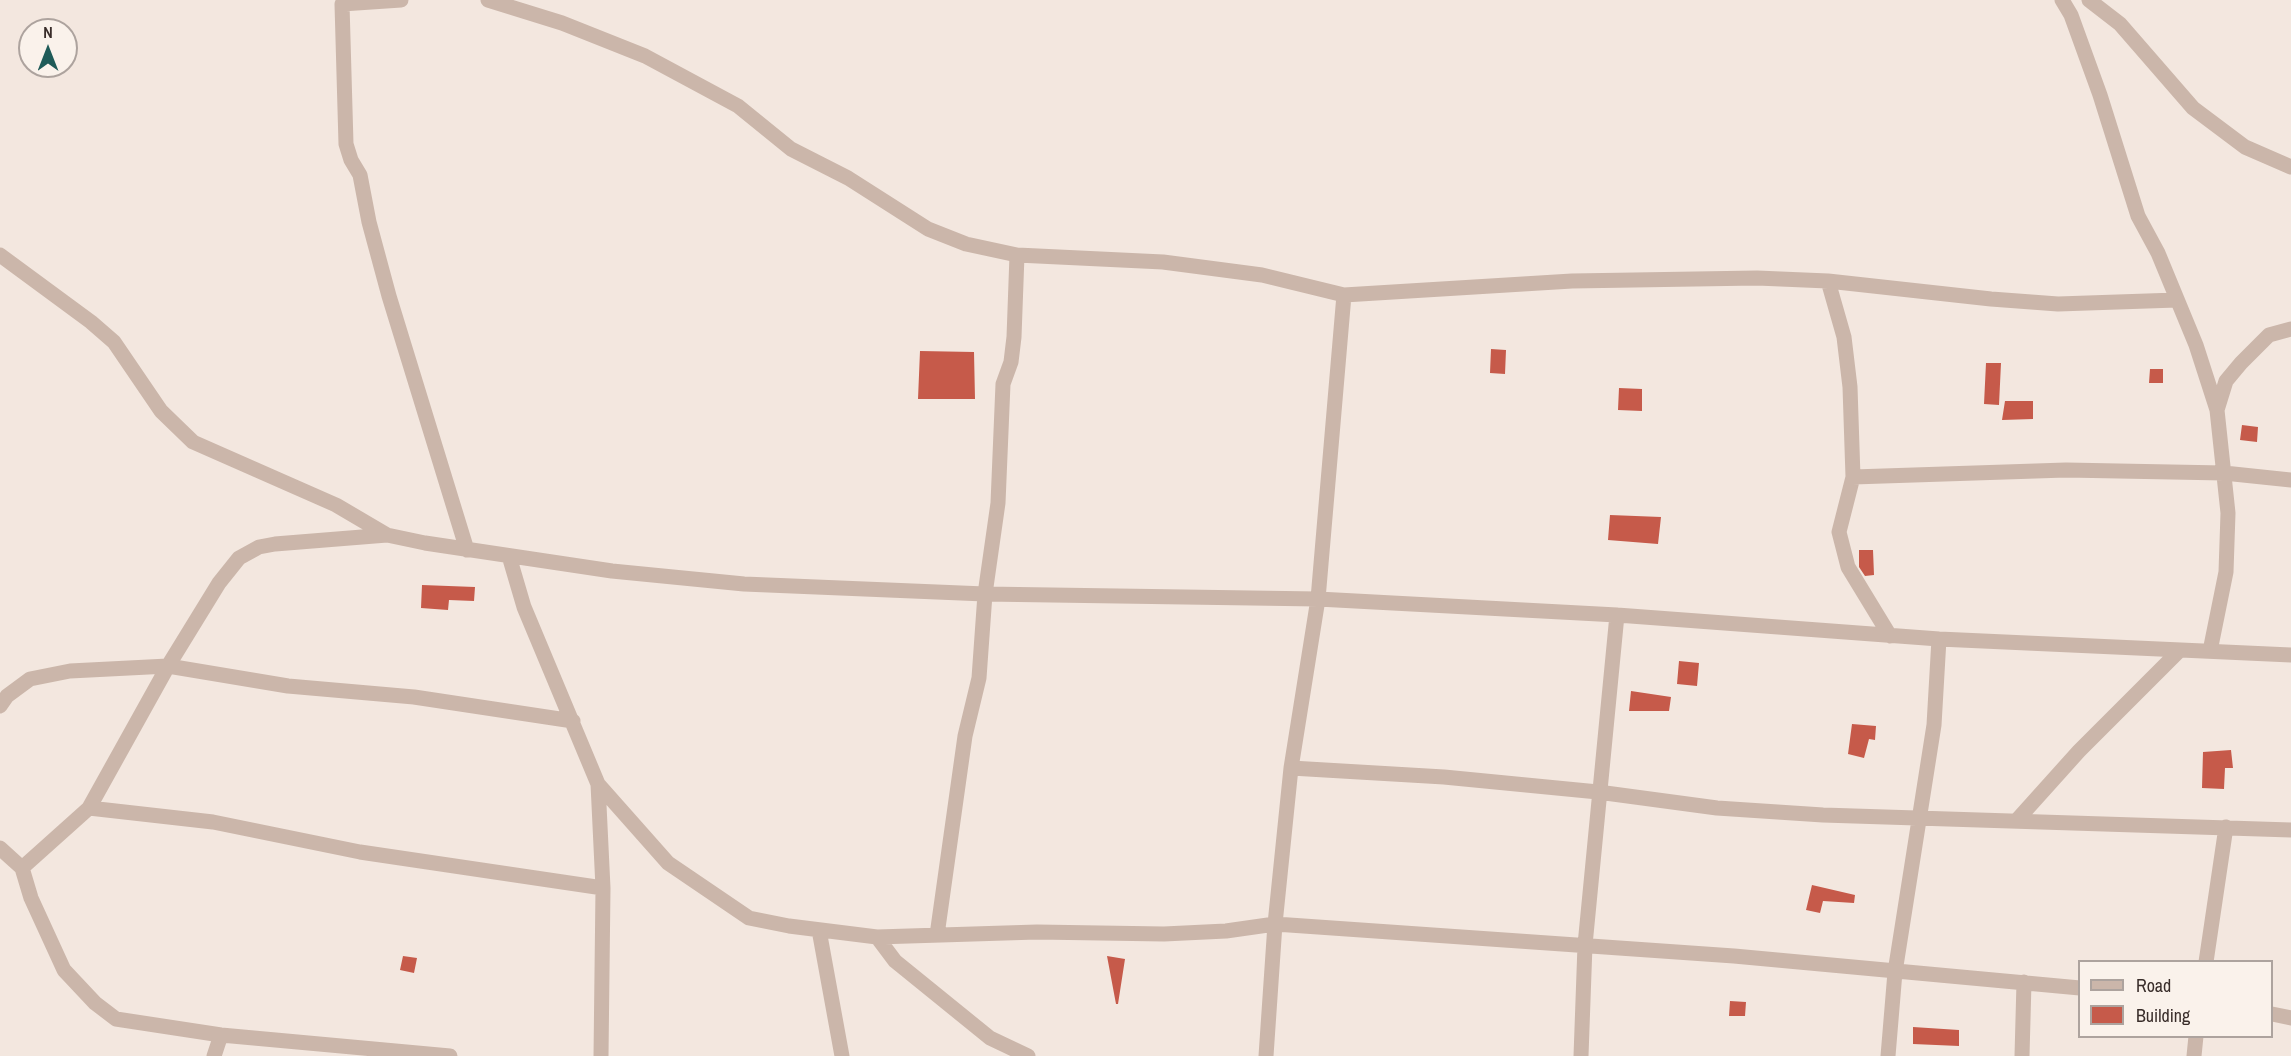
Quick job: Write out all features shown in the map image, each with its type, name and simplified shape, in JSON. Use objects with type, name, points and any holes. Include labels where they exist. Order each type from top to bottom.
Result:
[{"type":"street","points":[[401,0],[342,2],[346,144],[351,160],[360,175],[369,222],[389,296],[467,550]]},
{"type":"street","points":[[488,0],[562,23],[645,56],[738,106],[791,149],[848,178],[928,229],[966,244],[1017,255],[1163,262],[1262,275],[1344,295],[1572,281],[1756,278],[1828,281],[1936,291],[1991,300],[2058,304],[2177,300]]},
{"type":"street","points":[[2062,0],[2071,15],[2100,95],[2138,216],[2177,300],[2217,411],[2228,513],[2226,572],[2210,651]]},
{"type":"street","points":[[2089,0],[2120,24],[2193,108],[2245,147],[2291,167]]},
{"type":"street","points":[[0,255],[91,322],[114,342],[161,411],[193,442],[336,505],[387,535]]},
{"type":"street","points":[[936,935],[965,736],[979,678],[985,594],[998,503],[1003,384],[1011,362],[1017,255]]},
{"type":"street","points":[[1828,281],[1844,337],[1850,387],[1853,477],[1839,532],[1848,567],[1890,636]]},
{"type":"street","points":[[1266,1056],[1275,924],[1291,768],[1318,599],[1344,295]]},
{"type":"street","points":[[2217,411],[2226,381],[2241,363],[2269,335],[2291,329]]},
{"type":"street","points":[[1853,477],[2066,470],[2224,473],[2291,480]]},
{"type":"street","points":[[22,868],[89,808],[168,666],[219,583],[239,558],[259,547],[275,543],[387,535],[467,550],[612,571],[744,584],[985,594],[1318,599],[1617,615],[1939,639],[2291,655]]},
{"type":"street","points":[[509,556],[524,607],[598,784],[603,888],[601,1056]]},
{"type":"street","points":[[1581,1056],[1585,945],[1598,792],[1617,615]]},
{"type":"street","points":[[1888,1056],[1895,972],[1934,725],[1939,639]]},
{"type":"street","points":[[2017,820],[2079,751],[2180,650]]},
{"type":"street","points":[[0,706],[7,696],[30,679],[69,671],[168,666],[288,686],[414,697],[573,721]]},
{"type":"street","points":[[1291,768],[1444,777],[1598,792],[1717,808],[2291,830]]},
{"type":"street","points":[[598,784],[668,863],[749,918],[877,938],[1037,932],[1174,933],[1226,931],[1275,924],[1734,956],[2078,987]]},
{"type":"street","points":[[89,808],[213,822],[360,852],[603,888]]},
{"type":"street","points":[[2206,960],[2226,827]]},
{"type":"street","points":[[0,848],[22,868],[31,898],[64,970],[95,1003],[116,1019],[221,1035],[450,1056]]},
{"type":"street","points":[[819,930],[842,1056]]},
{"type":"street","points":[[877,938],[895,961],[990,1038],[1028,1056]]},
{"type":"street","points":[[2022,1056],[2024,982]]},
{"type":"street","points":[[2273,1014],[2291,1018]]},
{"type":"street","points":[[214,1056],[221,1035]]},
{"type":"street","points":[[2194,1056],[2196,1038]]},
{"type":"building","points":[[1491,349],[1506,350],[1505,374],[1490,373]]},
{"type":"building","points":[[920,351],[974,352],[975,399],[918,399]]},
{"type":"building","points":[[1986,363],[2001,363],[1999,405],[1984,404]]},
{"type":"building","points":[[2150,369],[2163,369],[2163,383],[2149,383]]},
{"type":"building","points":[[1619,388],[1642,389],[1642,411],[1618,410]]},
{"type":"building","points":[[2005,401],[2033,401],[2033,419],[2002,420]]},
{"type":"building","points":[[2242,425],[2258,427],[2257,442],[2240,440]]},
{"type":"building","points":[[1610,515],[1661,517],[1658,544],[1608,540]]},
{"type":"building","points":[[1859,550],[1873,550],[1874,575],[1865,576],[1859,567]]},
{"type":"building","points":[[422,585],[475,587],[474,601],[449,600],[448,610],[421,608]]},
{"type":"building","points":[[1679,661],[1699,663],[1697,686],[1677,684]]},
{"type":"building","points":[[1631,691],[1671,697],[1669,711],[1629,711]]},
{"type":"building","points":[[1852,724],[1876,726],[1875,740],[1869,739],[1864,758],[1848,754]]},
{"type":"building","points":[[2231,750],[2233,768],[2225,768],[2224,789],[2202,788],[2203,752]]},
{"type":"building","points":[[1812,885],[1855,895],[1854,903],[1823,901],[1820,913],[1806,910]]},
{"type":"building","points":[[403,956],[417,958],[414,973],[400,970]]},
{"type":"building","points":[[1107,956],[1125,959],[1118,1004],[1116,1004]]},
{"type":"building","points":[[1730,1001],[1746,1002],[1745,1016],[1729,1016]]},
{"type":"building","points":[[1913,1027],[1959,1030],[1959,1046],[1913,1044]]}]
